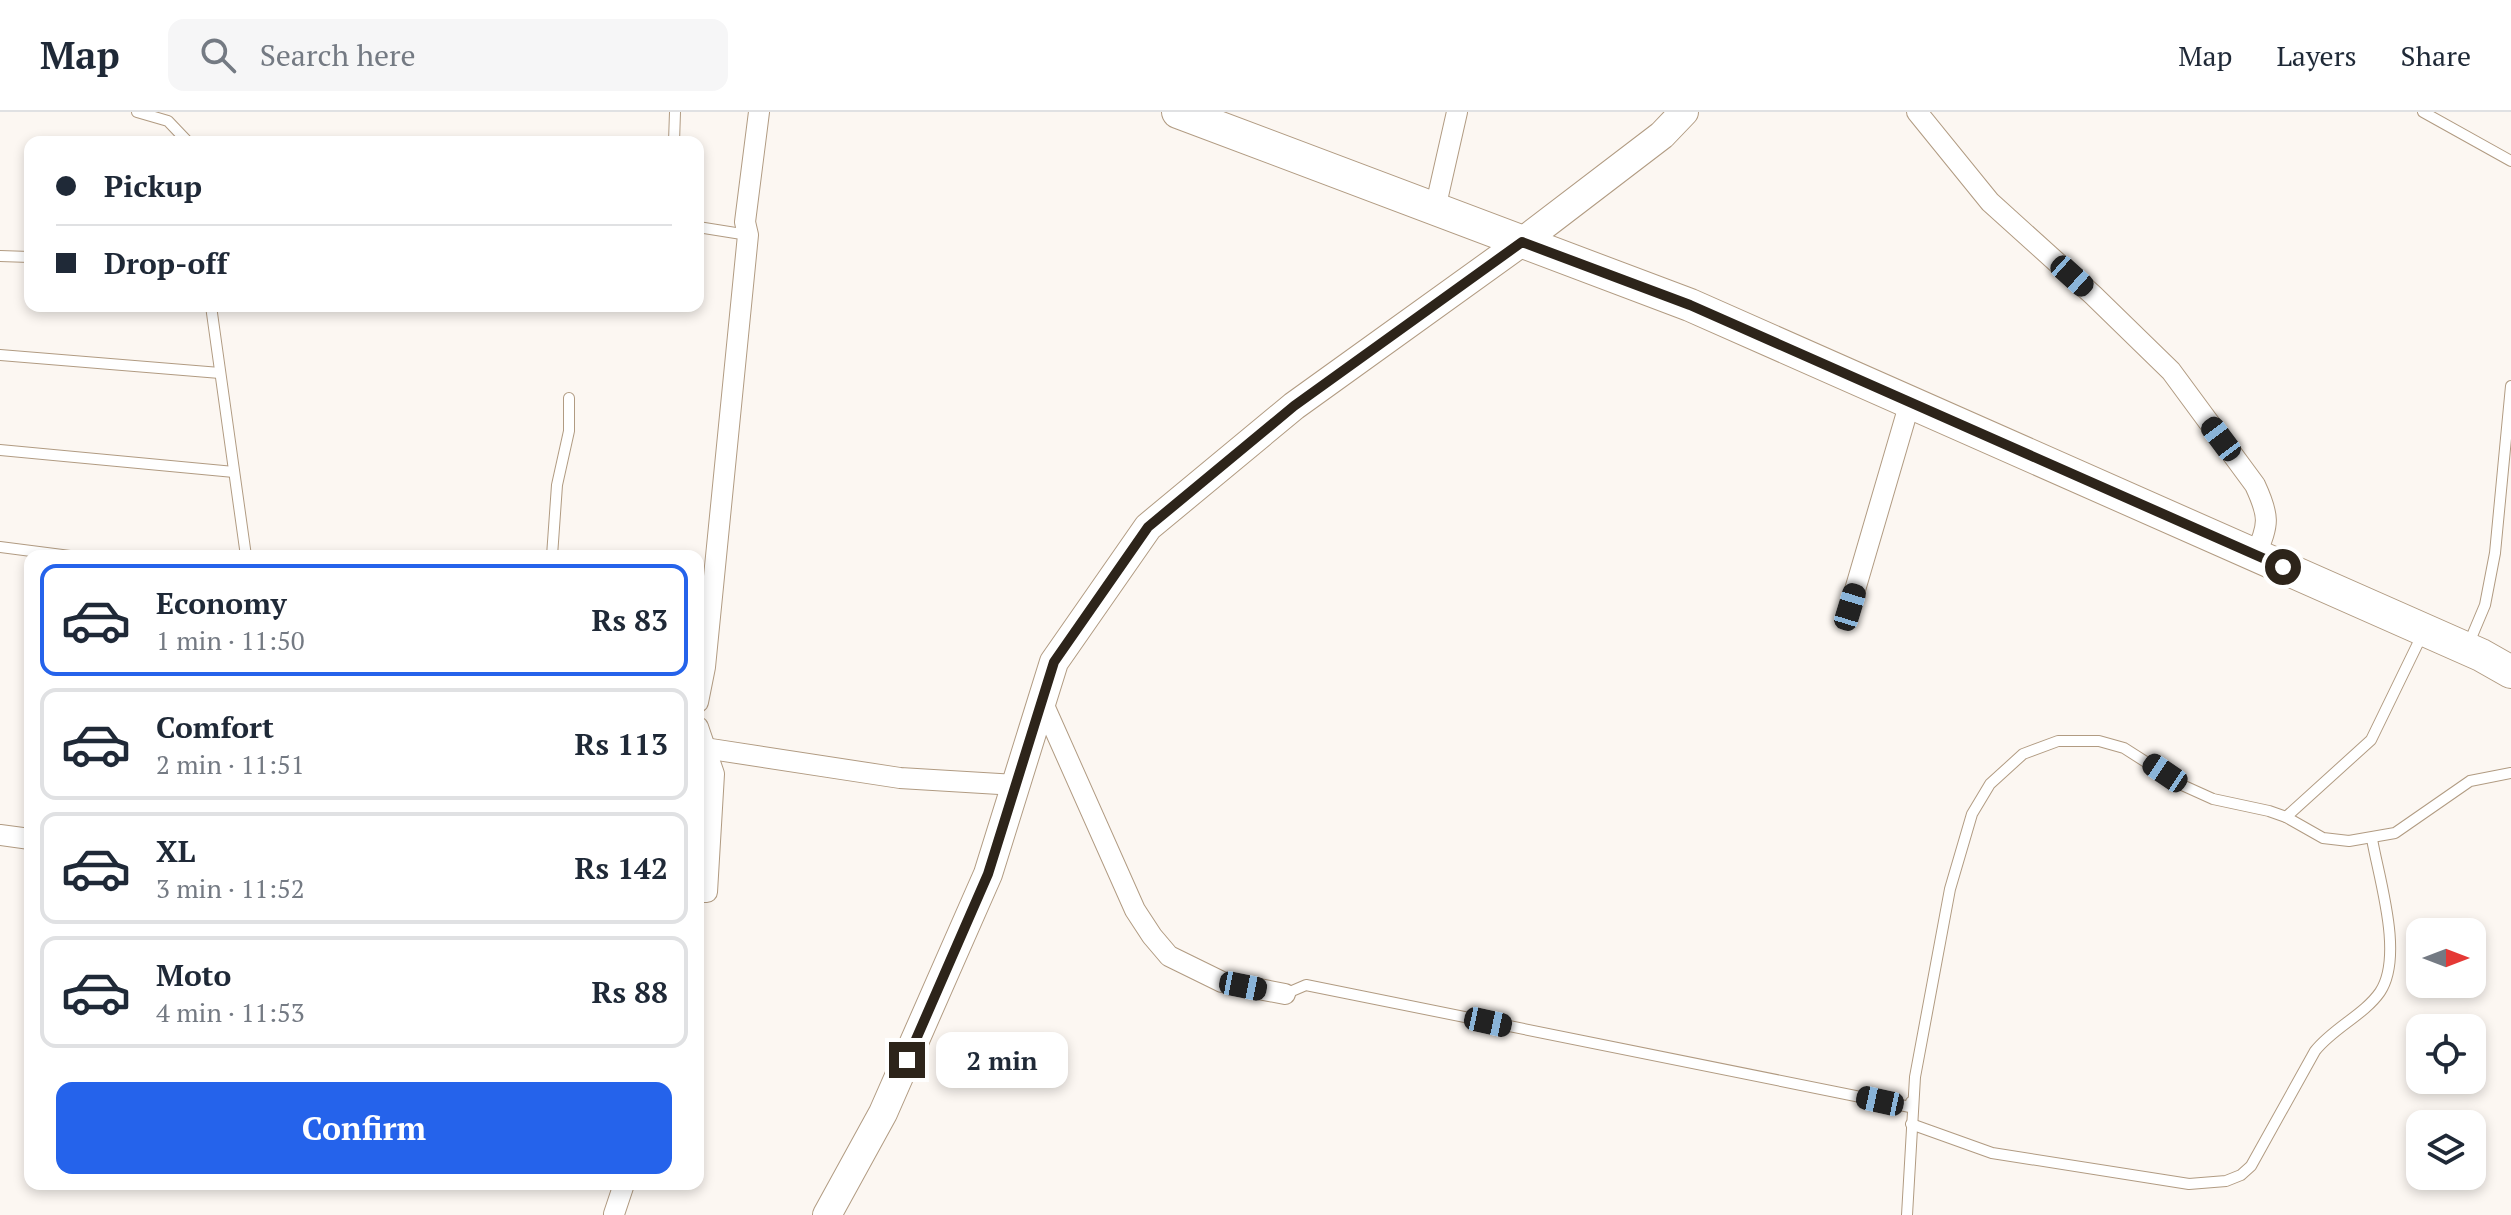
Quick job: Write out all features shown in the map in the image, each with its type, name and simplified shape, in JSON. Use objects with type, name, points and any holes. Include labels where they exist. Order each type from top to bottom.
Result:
[{"type":"main road","points":[[1178,112],[1690,305],[2425,630],[2511,672]]},
{"type":"street","points":[[704,641],[748,235],[745,222],[759,112]]},
{"type":"street","points":[[1435,209],[1457,112]]},
{"type":"street","points":[[827,1215],[883,1113],[982,889],[1054,662],[1148,527],[1294,406],[1522,242],[1662,135],[1684,112]]},
{"type":"street","points":[[1917,112],[1990,202],[2171,371],[2255,485],[2267,521],[2265,534],[2255,555]]},
{"type":"street","points":[[1850,607],[1910,402]]},
{"type":"street","points":[[1042,701],[1135,910],[1152,936],[1169,956],[1222,982],[1285,994]]},
{"type":"street","points":[[704,747],[900,778],[1016,785]]},
{"type":"street","points":[[704,752],[714,774],[707,892],[704,892]]},
{"type":"street","points":[[0,835],[24,838]]},
{"type":"street","points":[[614,1214],[622,1190]]},
{"type":"lane","points":[[137,112],[168,121],[182,136]]},
{"type":"lane","points":[[674,136],[675,112]]},
{"type":"lane","points":[[2423,112],[2511,161]]},
{"type":"lane","points":[[704,228],[748,235]]},
{"type":"lane","points":[[0,256],[24,257]]},
{"type":"lane","points":[[212,312],[245,550]]},
{"type":"lane","points":[[0,355],[220,373]]},
{"type":"lane","points":[[2467,649],[2485,605],[2495,553],[2511,386]]},
{"type":"lane","points":[[552,550],[557,485],[569,431],[569,398]]},
{"type":"lane","points":[[0,450],[234,472]]},
{"type":"lane","points":[[0,547],[24,550]]},
{"type":"lane","points":[[2286,817],[2371,740],[2425,630]]},
{"type":"lane","points":[[1285,994],[1306,985],[1910,1107],[1950,889],[1972,814],[1990,784],[2023,754],[2058,741],[2099,741],[2124,748],[2182,785],[2213,799],[2286,817],[2323,838],[2349,841],[2395,833],[2470,781],[2511,773]]},
{"type":"lane","points":[[1911,1124],[1992,1153],[2189,1184],[2226,1181],[2241,1175],[2251,1166],[2315,1051],[2326,1037],[2368,1005],[2380,991],[2388,971],[2390,943],[2372,839]]},
{"type":"lane","points":[[1907,1215],[1913,1096]]},
{"type":"route","points":[[907,1060],[988,874],[1054,662],[1148,527],[1294,406],[1522,242],[1690,305],[2283,567]]}]
